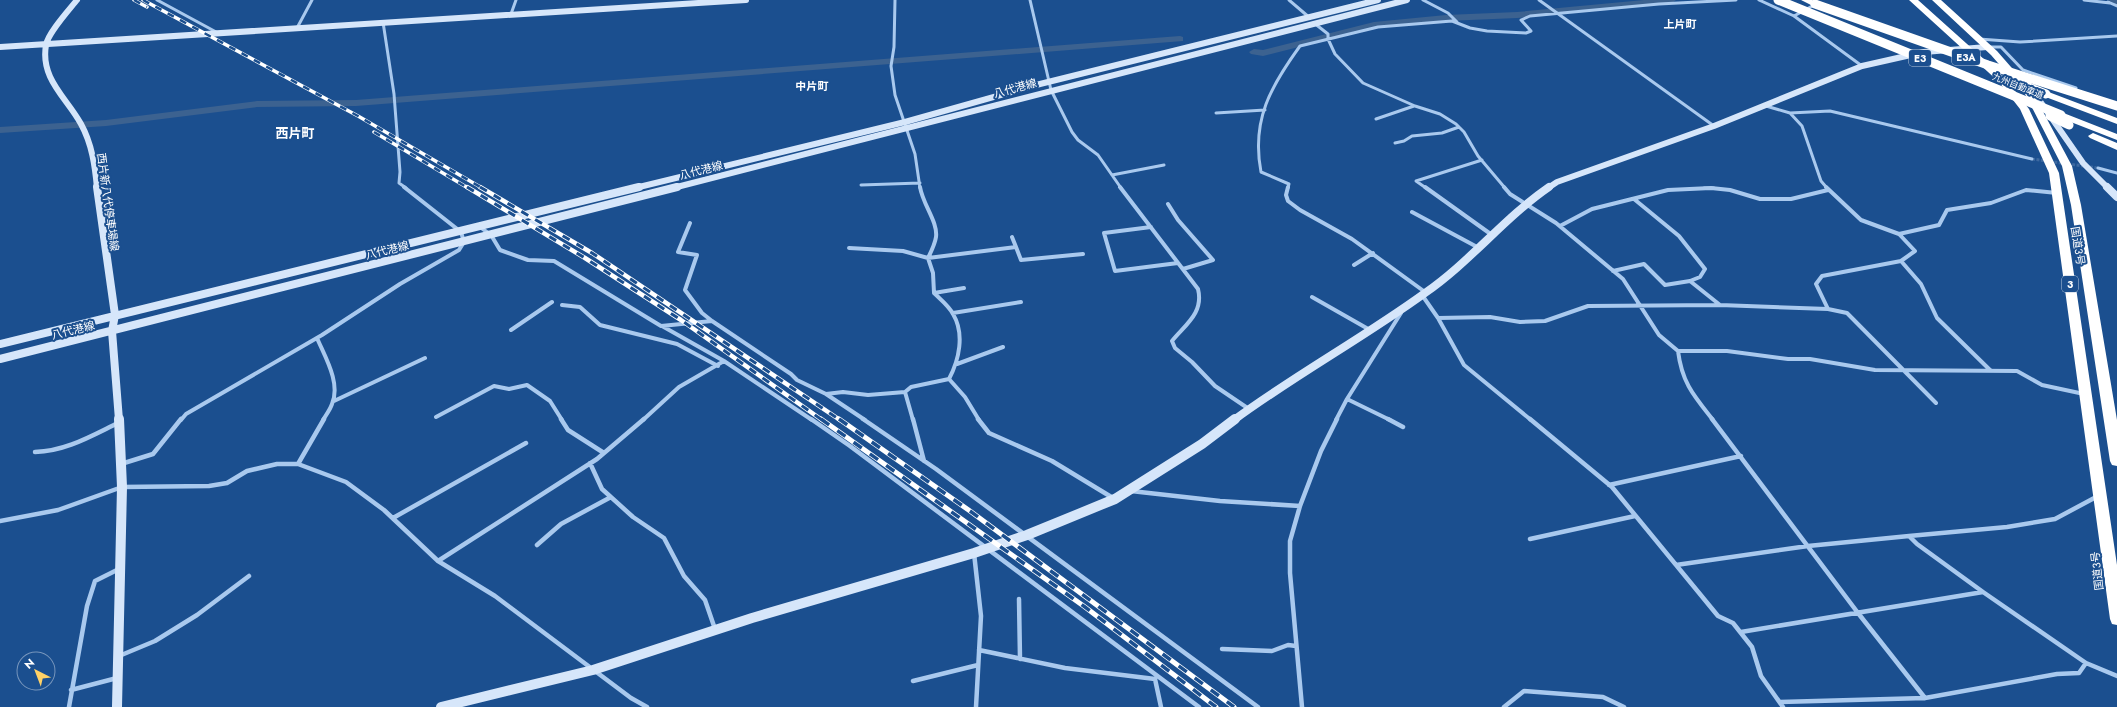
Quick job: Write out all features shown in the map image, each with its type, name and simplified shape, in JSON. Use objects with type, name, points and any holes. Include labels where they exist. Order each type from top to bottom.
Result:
[{"type":"highway","name":"九州自動車道","points":[[1778,0],[2117,137]]},
{"type":"highway","name":"九州自動車道","points":[[1805,0],[1816,2],[2117,121]]},
{"type":"highway","name":"国道3号","points":[[1913,0],[1964,48],[2002,80],[2024,109],[2054,173],[2101,494],[2117,619]]},
{"type":"highway","name":"国道3号","points":[[1936,0],[1991,50],[2029,93],[2067,166],[2109,397],[2117,461]]},
{"type":"highway","name":"E3A","points":[[1816,2],[1988,65],[2117,106]]},
{"type":"highway","name":"E3A","points":[[1816,16],[2117,147]]},
{"type":"main road","points":[[46,44],[61,19],[77,0]]},
{"type":"main road","points":[[0,47],[746,0]]},
{"type":"main road","name":"八代港線","points":[[0,344],[1051,90],[1312,20],[1378,0]]},
{"type":"main road","name":"八代港線","points":[[0,359],[464,242],[906,126],[1049,82],[1312,20],[1407,0]]},
{"type":"main road","name":"西片新八代停車場線","points":[[46,44],[46,58],[52,84],[81,124],[95,161],[97,190],[115,315],[112,331],[122,487],[117,707]]},
{"type":"main road","points":[[441,707],[593,670],[715,630],[974,553],[1027,535],[1115,500],[1202,444],[1249,409],[1424,294],[1479,249],[1525,204],[1557,182],[1714,126],[1862,66],[1883,59],[1964,48],[1991,50],[2037,97],[2083,163],[2117,197]]},
{"type":"street","points":[[157,0],[218,33]]},
{"type":"street","points":[[296,28],[312,0]]},
{"type":"street","points":[[511,14],[516,0]]},
{"type":"street","points":[[896,0],[894,47],[891,66],[895,95],[915,154],[922,199],[936,226],[936,238],[928,258],[933,273],[934,293],[953,313],[960,331],[957,364],[949,379]]},
{"type":"street","points":[[1030,0],[1051,90],[1072,132],[1078,140],[1098,155],[1198,289],[1200,296],[1196,311],[1188,325],[1176,335],[1172,341],[1174,348],[1192,362],[1215,386],[1249,409]]},
{"type":"street","points":[[1289,0],[1328,34],[1328,39],[1335,54],[1363,83],[1415,106],[1440,114],[1459,127],[1482,160],[1510,194],[1560,226],[1623,279],[1659,335],[1678,351],[1727,351],[1788,359],[1810,359],[1855,368],[1906,371],[2017,371],[2042,385],[2086,394]]},
{"type":"street","points":[[1423,0],[1448,13],[1457,22]]},
{"type":"street","points":[[1539,0],[1556,14],[1577,26],[1714,126]]},
{"type":"street","points":[[1736,0],[1684,1],[1657,6],[1523,18],[1521,20],[1531,30],[1526,33],[1486,31],[1470,28],[1452,21],[1378,27],[1300,46],[1266,100],[1261,133],[1259,165],[1261,172],[1288,184],[1286,195],[1288,201],[1300,210],[1352,239],[1373,253],[1424,294],[1464,365],[1609,485],[1718,616],[1733,623],[1752,647],[1761,676],[1783,707]]},
{"type":"street","points":[[1759,0],[1794,16],[1862,66]]},
{"type":"street","points":[[2084,0],[2110,2]]},
{"type":"street","points":[[2105,0],[2117,6]]},
{"type":"street","points":[[1794,16],[1812,6],[1824,2],[1816,2]]},
{"type":"street","points":[[121,464],[153,454],[186,414],[316,338],[400,284],[459,250],[464,242],[461,232],[399,183],[400,172],[394,94],[383,22]]},
{"type":"street","points":[[1978,39],[2020,42],[2117,36]]},
{"type":"street","points":[[1991,50],[2001,47],[2023,70],[2117,102]]},
{"type":"street","points":[[1376,118],[1415,106]]},
{"type":"street","points":[[1766,106],[1790,113],[1830,111],[2032,159]]},
{"type":"street","points":[[1216,113],[1265,110]]},
{"type":"street","points":[[1790,113],[1802,126],[1821,181],[1828,190],[1861,220],[1899,234],[1915,251],[1901,261],[1822,276],[1816,284],[1828,309]]},
{"type":"street","points":[[1395,143],[1404,141],[1412,136],[1442,132],[1459,127]]},
{"type":"street","points":[[1482,160],[1416,181],[1492,235]]},
{"type":"street","points":[[1112,175],[1164,165]]},
{"type":"street","points":[[2098,168],[2117,173]]},
{"type":"street","points":[[860,185],[920,183]]},
{"type":"street","points":[[1560,226],[1592,209],[1668,190],[1711,188],[1730,190],[1760,200],[1791,198],[1828,190]]},
{"type":"street","points":[[1899,234],[1939,225],[1947,210],[1991,203],[2026,190],[2056,193]]},
{"type":"street","points":[[1613,271],[1644,264],[1665,285],[1690,281],[1704,273],[1705,269],[1687,249],[1679,236],[1634,199]]},
{"type":"street","points":[[1168,204],[1178,220],[1213,260],[1183,269]]},
{"type":"street","points":[[1412,212],[1479,249]]},
{"type":"street","points":[[690,223],[678,252],[697,255],[685,290],[702,313],[791,374],[797,380],[826,394],[924,462],[1027,535],[1258,707]]},
{"type":"street","points":[[480,227],[491,235],[500,250],[528,260],[554,261],[661,326],[724,361],[850,446],[1199,707]]},
{"type":"street","points":[[1151,227],[1104,233],[1115,271],[1178,263]]},
{"type":"street","points":[[1012,237],[1021,260],[1083,254]]},
{"type":"street","points":[[849,248],[903,251],[928,258],[1016,247]]},
{"type":"street","points":[[1354,265],[1373,253]]},
{"type":"street","points":[[1901,261],[1921,284],[1937,318],[1990,370]]},
{"type":"street","points":[[1690,281],[1720,305]]},
{"type":"street","points":[[934,293],[964,288]]},
{"type":"street","points":[[1312,297],[1370,330]]},
{"type":"street","points":[[511,330],[552,302]]},
{"type":"street","points":[[953,313],[1021,302]]},
{"type":"street","points":[[562,305],[580,307],[600,324],[677,344],[718,366]]},
{"type":"street","points":[[1438,318],[1490,317],[1520,322],[1545,321],[1588,306],[1720,305],[1742,308],[1828,309],[1847,313],[1936,403]]},
{"type":"street","points":[[1302,707],[1290,573],[1290,541],[1300,506],[1321,450],[1347,399],[1383,339],[1405,306]]},
{"type":"street","points":[[661,326],[712,321]]},
{"type":"street","points":[[298,464],[334,401],[336,392],[331,371],[316,338]]},
{"type":"street","points":[[957,364],[1003,347]]},
{"type":"street","points":[[1678,351],[1680,367],[1689,390],[1741,456],[1858,613],[1925,698]]},
{"type":"street","points":[[334,401],[425,358]]},
{"type":"street","points":[[438,561],[590,463],[660,406],[679,387],[718,366],[724,361]]},
{"type":"street","points":[[826,394],[843,392],[868,395],[905,392],[911,387],[949,379]]},
{"type":"street","points":[[949,379],[965,398],[980,423],[989,433],[1052,461],[1115,500]]},
{"type":"street","points":[[436,417],[494,386],[509,389],[527,384],[550,401],[568,430],[604,453]]},
{"type":"street","points":[[905,392],[924,462]]},
{"type":"street","points":[[1347,399],[1403,427]]},
{"type":"street","points":[[35,452],[50,453],[68,447],[119,422]]},
{"type":"street","points":[[393,518],[526,443]]},
{"type":"street","points":[[1609,485],[1741,456]]},
{"type":"street","points":[[590,463],[602,489],[633,517],[664,538],[684,576],[705,600],[715,630]]},
{"type":"street","points":[[0,521],[58,510],[122,487],[215,485],[227,483],[247,471],[277,464],[298,464],[346,482],[393,518],[438,561],[495,596],[631,698],[647,707]]},
{"type":"street","points":[[1129,491],[1220,501],[1300,506]]},
{"type":"street","points":[[1676,565],[1808,546],[2007,527],[2056,519],[2082,506],[2101,494]]},
{"type":"street","points":[[537,545],[544,536],[558,526],[611,497]]},
{"type":"street","points":[[1530,539],[1635,516]]},
{"type":"street","points":[[1909,536],[1917,544],[1983,592],[2086,663],[2117,676]]},
{"type":"street","points":[[974,553],[981,616],[976,707]]},
{"type":"street","points":[[69,707],[87,606],[94,581],[120,568]]},
{"type":"street","points":[[119,656],[155,641],[197,615],[249,576]]},
{"type":"street","points":[[1740,632],[1983,592]]},
{"type":"street","points":[[1019,599],[1020,659]]},
{"type":"street","points":[[1222,649],[1272,651],[1288,646],[1296,646]]},
{"type":"street","points":[[979,650],[1065,668],[1155,679],[1161,707]]},
{"type":"street","points":[[1780,702],[1925,698],[2057,674],[2079,673],[2086,663]]},
{"type":"street","points":[[913,681],[978,665]]},
{"type":"street","points":[[71,690],[118,678]]},
{"type":"street","points":[[1504,707],[1524,691],[1603,697],[1624,707]]},
{"type":"waterway","points":[[1254,52],[1263,53],[1374,25],[1446,18],[1517,15],[1672,0]]},
{"type":"waterway","points":[[2112,0],[2117,3]]},
{"type":"waterway","points":[[0,130],[106,123],[257,104],[356,103],[1180,39]]},
{"type":"tunnel","points":[[2032,159],[2098,168]]},
{"type":"railway","points":[[134,0],[147,7]]},
{"type":"railway","points":[[143,0],[358,116],[482,188]]},
{"type":"railway","points":[[374,132],[468,188]]},
{"type":"railway","points":[[467,187],[585,258],[681,320],[822,420]]},
{"type":"railway","points":[[480,187],[592,253],[840,420]]},
{"type":"railway","points":[[821,419],[1085,607],[1216,707]]},
{"type":"railway","points":[[839,419],[970,511],[1234,707]]},
{"type":"district","name":"上片町","points":[[1680,24]]},
{"type":"district","name":"中片町","points":[[812,86]]},
{"type":"district","name":"西片町","points":[[295,133]]}]
